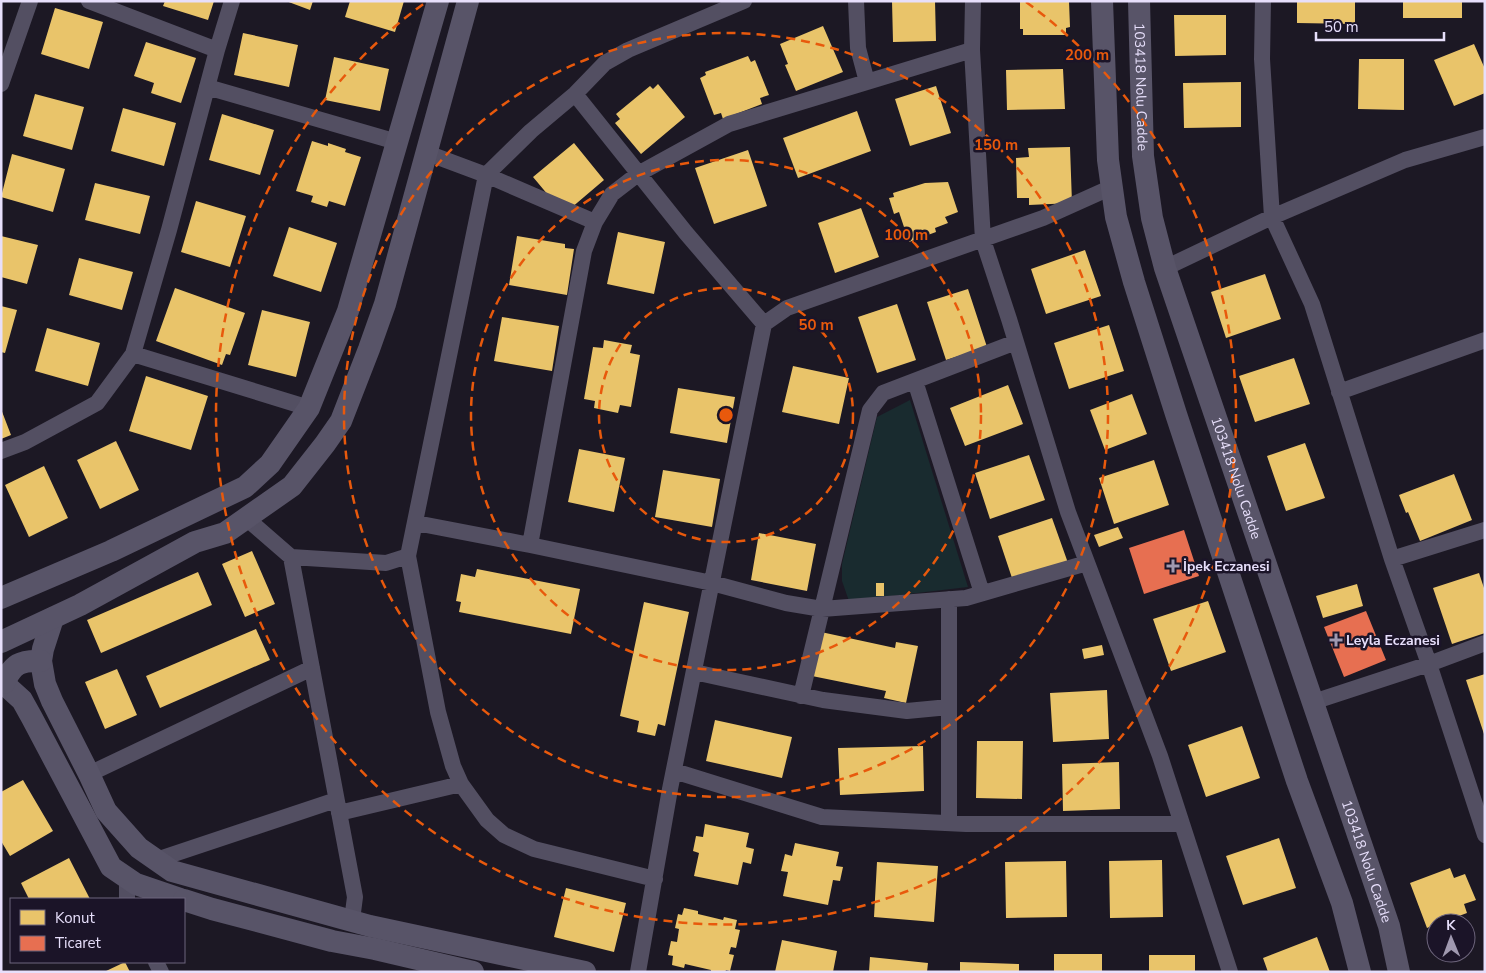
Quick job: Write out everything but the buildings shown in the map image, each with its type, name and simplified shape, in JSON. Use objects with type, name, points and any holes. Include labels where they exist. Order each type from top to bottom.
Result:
[{"type":"main road","points":[[1,598],[111,551],[245,488],[270,464],[309,408],[348,311],[438,1]]},
{"type":"main road","points":[[1,642],[80,605],[194,542],[225,532],[292,486],[325,444],[340,421],[370,350],[385,304],[468,1]]},
{"type":"main road","points":[[1102,1],[1108,160],[1116,216],[1134,282],[1297,781],[1342,904],[1360,972]]},
{"type":"main road","name":"103418 Nolu Cadde","points":[[1139,1],[1142,156],[1152,218],[1165,268],[1388,926],[1399,972]]},
{"type":"main road","points":[[53,618],[45,640],[41,661],[45,684],[52,701],[106,811],[139,848],[172,871],[352,920],[585,972]]},
{"type":"main road","points":[[41,661],[31,660],[20,663],[10,671],[3,682],[22,700],[111,868],[127,888],[136,884],[177,898]]},
{"type":"main road","points":[[185,900],[332,941],[473,972]]},
{"type":"street","points":[[1,84],[30,1]]},
{"type":"street","points":[[89,1],[217,50]]},
{"type":"street","points":[[1,451],[25,442],[98,403],[133,354],[232,1]]},
{"type":"street","points":[[654,879],[534,848],[504,835],[487,820],[461,784],[453,766],[438,712],[408,556],[486,175],[530,131],[575,94],[605,63],[628,50],[744,1]]},
{"type":"street","points":[[856,1],[858,48],[867,82]]},
{"type":"street","points":[[974,1],[972,50],[982,240],[1016,342],[1068,512],[1160,756],[1230,972]]},
{"type":"street","points":[[1264,1],[1262,59],[1272,218],[1312,304],[1392,559],[1429,664],[1485,835]]},
{"type":"street","points":[[530,545],[584,251],[595,222],[612,194],[638,174],[729,124],[972,50]]},
{"type":"street","points":[[207,87],[397,142]]},
{"type":"street","points":[[575,94],[686,233],[764,324]]},
{"type":"street","points":[[1165,268],[1272,218],[1405,160],[1485,137]]},
{"type":"street","points":[[427,153],[486,175],[595,222]]},
{"type":"street","points":[[638,972],[674,770],[764,324],[788,308],[1043,218],[1112,188]]},
{"type":"street","points":[[1339,392],[1485,340]]},
{"type":"street","points":[[801,696],[870,410],[883,393],[1016,342]]},
{"type":"street","points":[[133,354],[309,408]]},
{"type":"street","points":[[915,381],[982,593]]},
{"type":"street","points":[[246,518],[291,556],[386,563],[408,556]]},
{"type":"street","points":[[416,523],[712,583],[822,609],[966,598],[1087,563]]},
{"type":"street","points":[[1392,559],[1485,530]]},
{"type":"street","points":[[291,556],[354,897],[352,920]]},
{"type":"street","points":[[949,599],[949,823]]},
{"type":"street","points":[[1313,702],[1429,664],[1485,643]]},
{"type":"street","points":[[89,774],[312,668]]},
{"type":"street","points":[[694,672],[801,696],[907,711],[949,707]]},
{"type":"street","points":[[674,770],[822,817],[949,823],[1182,824]]},
{"type":"street","points":[[156,860],[338,806],[461,784]]},
{"type":"shaded area","points":[[910,400],[968,587],[849,601],[842,581],[842,564],[877,417]]},
{"type":"place","name":"İpek Eczanesi","points":[[1173,566]]},
{"type":"place","name":"Leyla Eczanesi","points":[[1336,640]]}]
